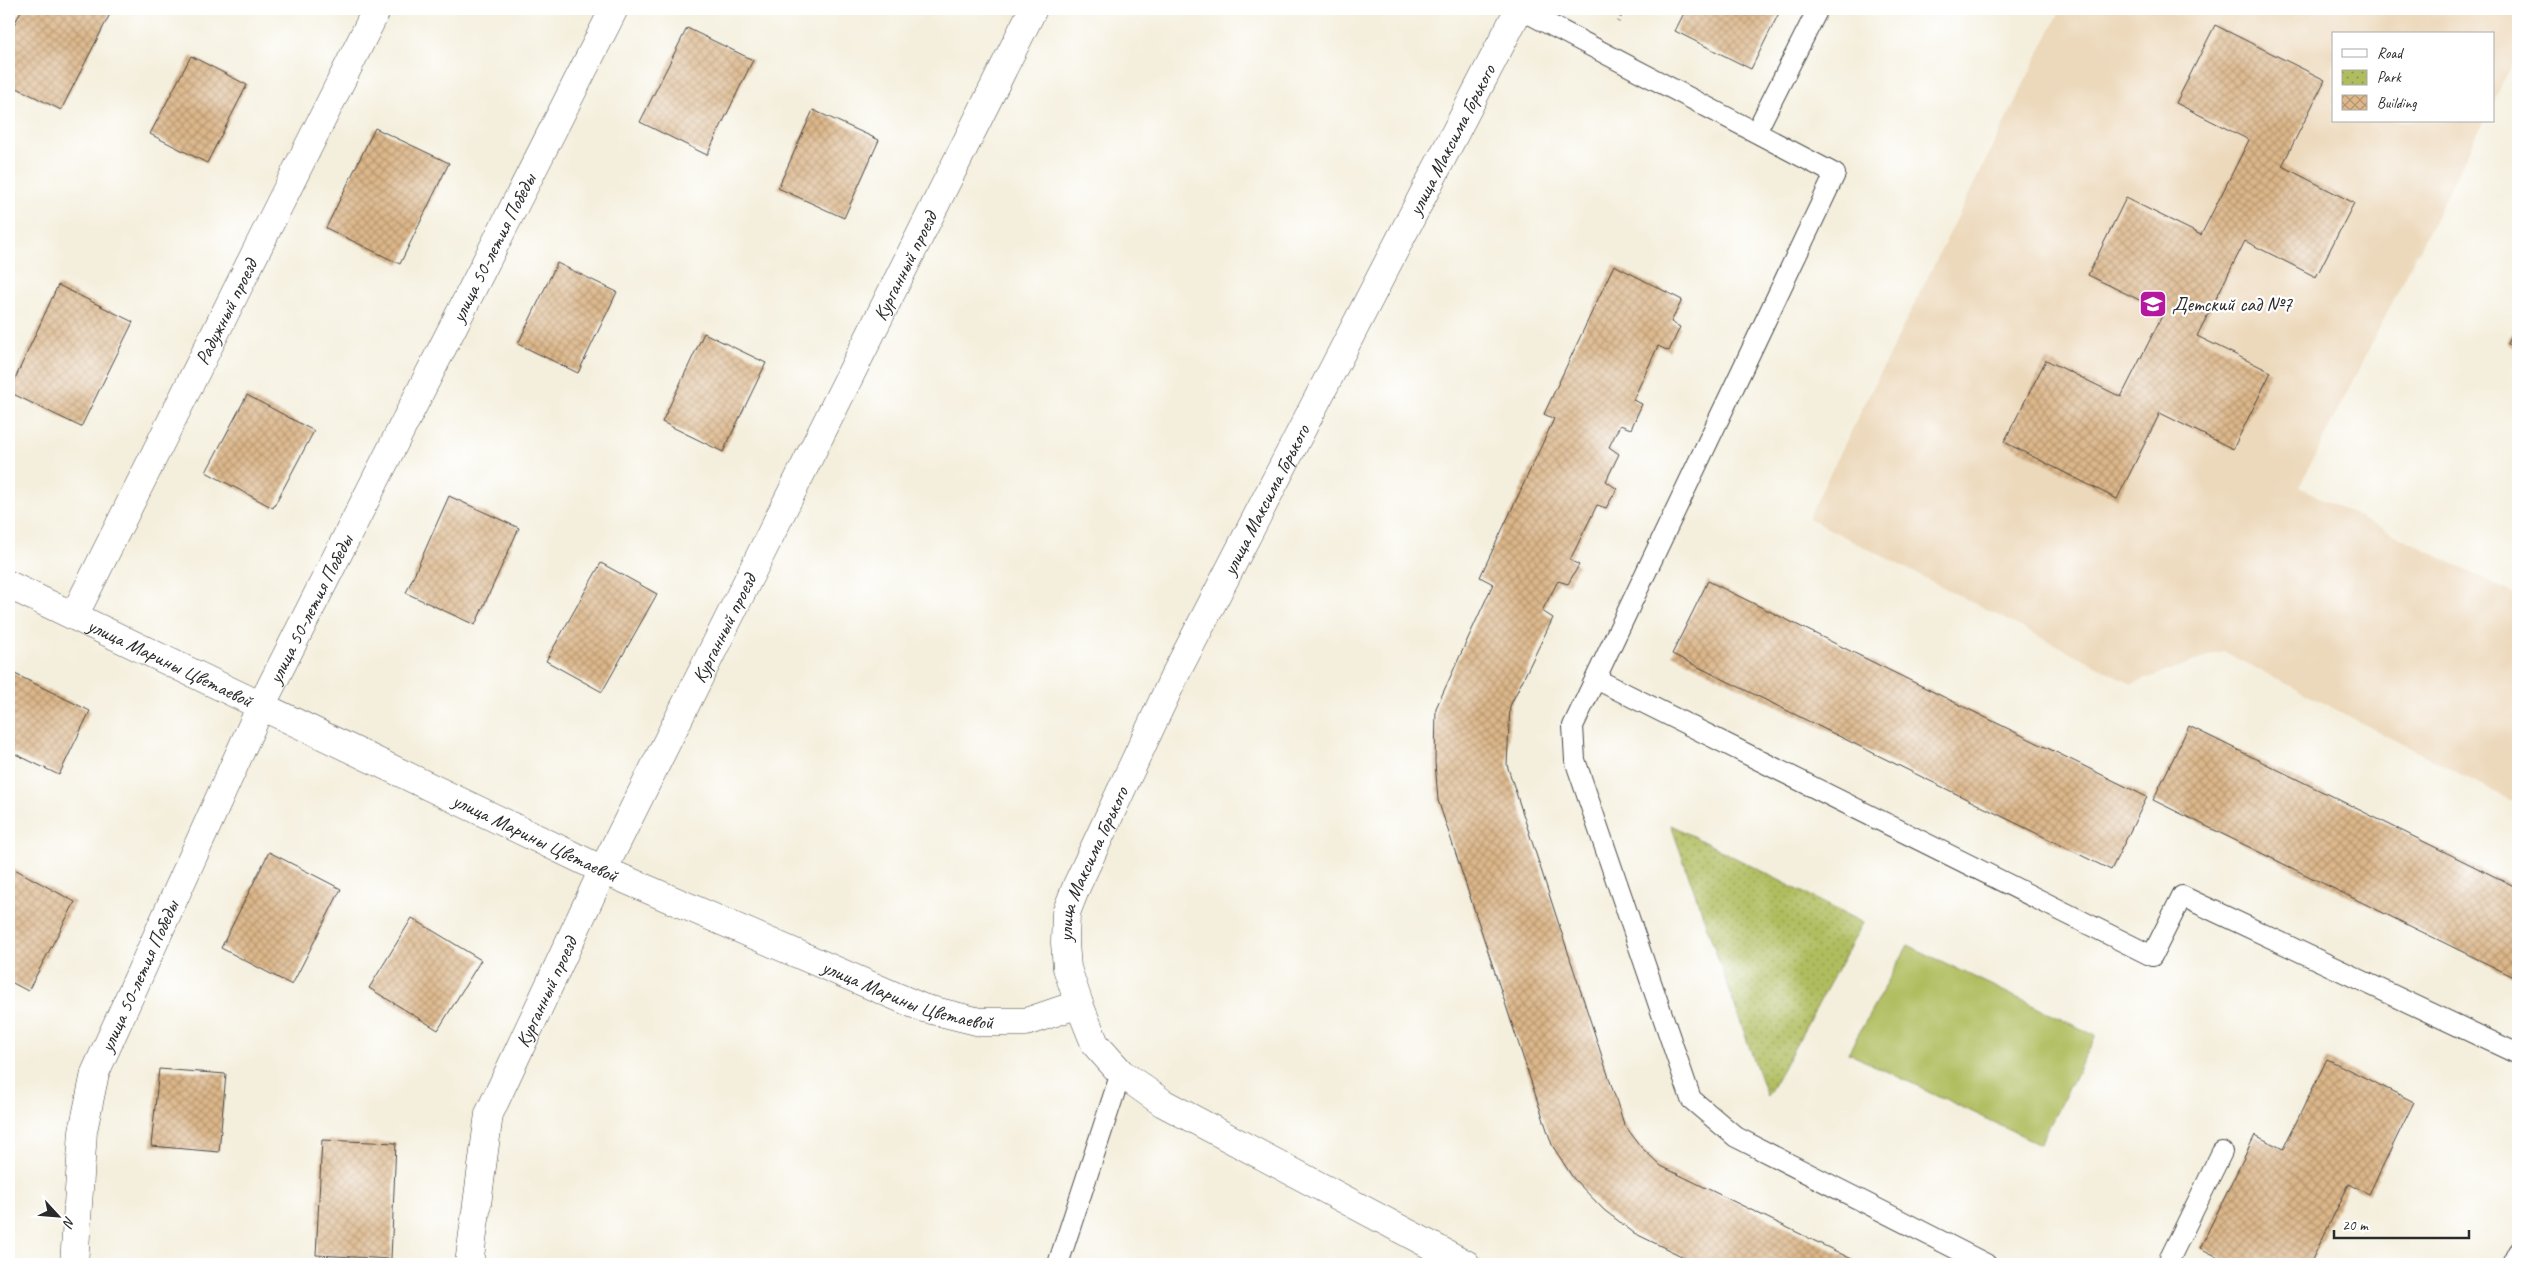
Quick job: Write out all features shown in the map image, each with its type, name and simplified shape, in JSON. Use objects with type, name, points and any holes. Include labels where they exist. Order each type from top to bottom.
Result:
[{"type":"street","name":"Радужный проезд","points":[[74,616],[377,9]]},
{"type":"street","name":"улица 50-летия Победы","points":[[74,1264],[83,1131],[95,1073],[261,706],[614,9]]},
{"type":"street","name":"Курганный проезд","points":[[470,1264],[489,1114],[603,870],[1033,9]]},
{"type":"street","name":"улица Максима Горького","points":[[1466,1264],[1163,1103],[1121,1073],[1095,1044],[1079,1004],[1067,968],[1065,944],[1066,913],[1077,885],[1174,677],[1520,9]]},
{"type":"street","name":"улица Марины Цветаевой","points":[[9,585],[603,870],[923,1008],[980,1022],[1026,1022],[1079,1004]]},
{"type":"lane","points":[[1520,9],[1835,174],[1573,726],[1575,760],[1691,1099],[1736,1137],[1986,1264]]},
{"type":"lane","points":[[1756,132],[1818,9]]},
{"type":"lane","points":[[1596,679],[2152,956],[2182,896],[2518,1054]]},
{"type":"lane","points":[[1058,1264],[1121,1073]]},
{"type":"lane","points":[[2167,1264],[2222,1152]]},
{"type":"lane","points":[[2512,1264],[2518,1252]]},
{"type":"shaded area","name":"Детский сад №7","points":[[2061,9],[2518,9],[2518,53],[2494,100],[2494,32],[2332,32],[2332,122],[2483,122],[2299,487],[2518,596],[2518,804],[2223,651],[2132,684],[1808,518]]},
{"type":"green space","points":[[1671,825],[1863,923],[1767,1097]]},
{"type":"green space","points":[[1908,945],[2096,1036],[2040,1144],[1848,1053]]},
{"type":"building","points":[[22,9],[100,9],[110,14],[61,110],[9,84],[9,34]]},
{"type":"building","points":[[1686,9],[1781,9],[1751,69],[1675,31]]},
{"type":"building","points":[[2215,25],[2325,80],[2282,166],[2354,203],[2316,277],[2245,241],[2197,336],[2271,372],[2233,449],[2160,413],[2117,499],[2004,442],[2046,360],[2121,397],[2164,312],[2088,275],[2126,198],[2201,235],[2249,140],[2176,103]]},
{"type":"building","points":[[687,28],[753,60],[707,155],[640,122]]},
{"type":"building","points":[[191,56],[247,85],[207,163],[150,134]]},
{"type":"building","points":[[813,110],[879,140],[844,218],[778,188]]},
{"type":"building","points":[[375,128],[449,163],[400,264],[326,228]]},
{"type":"building","points":[[557,263],[617,292],[578,373],[518,344]]},
{"type":"building","points":[[1614,265],[1682,300],[1671,322],[1680,327],[1669,351],[1658,346],[1633,400],[1642,404],[1631,429],[1620,425],[1609,447],[1619,454],[1606,481],[1617,489],[1606,508],[1597,505],[1570,560],[1579,565],[1568,584],[1558,581],[1542,611],[1553,618],[1510,706],[1507,765],[1624,1124],[1640,1146],[1661,1166],[1862,1264],[1698,1264],[1634,1233],[1604,1210],[1573,1178],[1552,1145],[1438,800],[1435,762],[1436,708],[1493,584],[1480,577],[1554,419],[1544,414]]},
{"type":"building","points":[[58,285],[133,322],[81,427],[9,392]]},
{"type":"building","points":[[2518,321],[2518,350],[2507,344]]},
{"type":"building","points":[[704,333],[766,363],[723,452],[662,422]]},
{"type":"building","points":[[247,395],[314,431],[273,508],[206,472]]},
{"type":"building","points":[[449,496],[519,528],[475,625],[406,593]]},
{"type":"building","points":[[601,563],[657,594],[602,692],[546,661]]},
{"type":"building","points":[[1708,581],[2147,797],[2111,870],[1672,654]]},
{"type":"building","points":[[9,671],[90,711],[59,775],[9,751]]},
{"type":"building","points":[[2189,726],[2518,888],[2518,979],[2153,800]]},
{"type":"building","points":[[269,852],[341,889],[292,985],[221,948]]},
{"type":"building","points":[[9,866],[75,902],[28,991],[9,981]]},
{"type":"building","points":[[412,918],[481,960],[438,1030],[369,988]]},
{"type":"building","points":[[2327,1059],[2414,1102],[2369,1194],[2349,1184],[2310,1264],[2232,1264],[2200,1248],[2255,1135],[2283,1149]]},
{"type":"building","points":[[159,1069],[226,1074],[219,1152],[151,1146]]},
{"type":"building","points":[[322,1140],[396,1143],[391,1259],[316,1255]]},
{"type":"place","name":"Детский сад №7","points":[[2153,304]]}]
